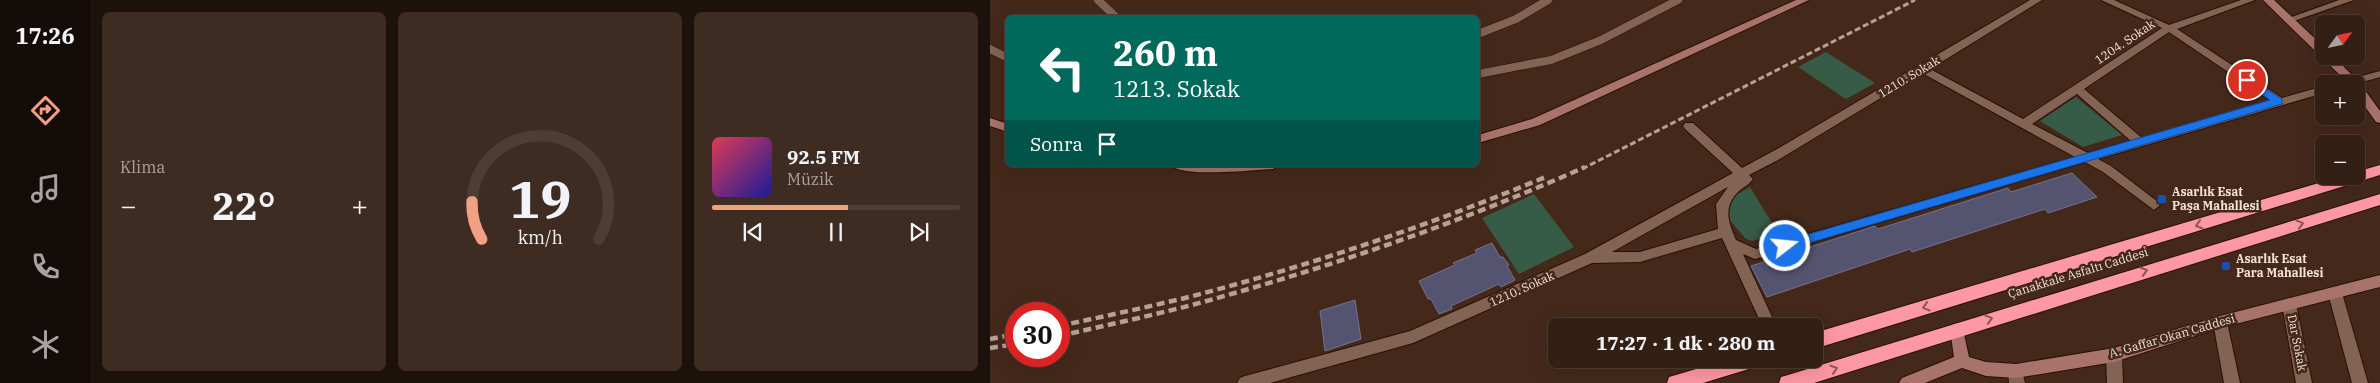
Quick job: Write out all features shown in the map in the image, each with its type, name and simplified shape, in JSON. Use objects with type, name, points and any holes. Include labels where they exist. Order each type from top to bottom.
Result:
[{"type":"highway","name":"Çanakkale Asfaltı Caddesi","points":[[1823,338],[2380,170]]},
{"type":"highway","name":"Çanakkale Asfaltı Caddesi","points":[[1788,383],[2380,199]]},
{"type":"highway","points":[[1676,383],[1726,368]]},
{"type":"street","points":[[1480,137],[1536,122],[1804,0]]},
{"type":"street","name":"1210. Sokak","points":[[1246,383],[1413,337],[1590,258],[1781,152],[2037,0]]},
{"type":"street","points":[[2106,0],[2168,28],[2278,101]]},
{"type":"street","name":"1204. Sokak","points":[[2024,124],[2168,28],[2250,0]]},
{"type":"street","points":[[2268,0],[2315,46]]},
{"type":"street","points":[[2288,20],[2349,0]]},
{"type":"street","points":[[2335,65],[2344,75]]},
{"type":"street","points":[[1922,69],[2107,169],[2154,205]]},
{"type":"street","points":[[2365,79],[2380,74]]},
{"type":"street","points":[[2078,89],[2140,143]]},
{"type":"street","points":[[1590,258],[1640,257],[1729,237],[1755,254],[2315,91]]},
{"type":"street","points":[[2365,100],[2380,119]]},
{"type":"street","points":[[990,122],[1005,127]]},
{"type":"street","points":[[1688,126],[1741,174]]},
{"type":"street","name":"1210. Sokak","points":[[1765,317],[1723,225],[1722,204],[1734,188],[1781,152]]},
{"type":"street","points":[[1204,167],[1236,167]]},
{"type":"street","name":"A. Gaffar Okan Caddesi","points":[[1962,361],[2017,377],[2114,354],[2220,322],[2380,281]]},
{"type":"street","points":[[2336,293],[2360,383]]},
{"type":"street","name":"Dar Sokak","points":[[2289,304],[2304,383]]},
{"type":"street","points":[[2220,322],[2232,383]]},
{"type":"street","points":[[1906,383],[1962,361],[1957,329]]},
{"type":"street","points":[[2114,354],[2115,383]]},
{"type":"lane","points":[[1098,0],[1114,15]]},
{"type":"lane","points":[[1480,33],[1516,19],[1548,0]]},
{"type":"lane","points":[[1480,74],[1550,60],[1601,40],[1678,0]]},
{"type":"lane","points":[[990,49],[1005,56]]},
{"type":"green space","points":[[1826,52],[1875,83],[1846,99],[1798,67]]},
{"type":"green space","points":[[2076,97],[2122,135],[2083,147],[2040,121]]},
{"type":"green space","points":[[1750,187],[1778,233],[1752,241],[1745,238],[1728,218],[1727,207],[1736,195]]},
{"type":"green space","points":[[1534,194],[1574,247],[1519,274],[1482,218]]},
{"type":"building","points":[[2072,173],[2097,197],[2048,213],[2045,209],[1912,252],[1910,249],[1767,297],[1751,266],[1875,226],[1878,229],[2008,188],[2011,192]]},
{"type":"building","points":[[1492,243],[1500,257],[1503,257],[1509,265],[1507,266],[1515,280],[1501,287],[1499,284],[1451,306],[1452,309],[1439,314],[1431,299],[1428,299],[1419,281],[1455,265],[1453,263],[1477,253],[1475,250]]},
{"type":"building","points":[[1355,300],[1361,339],[1325,351],[1320,311]]},
{"type":"railway","points":[[1582,169],[1915,0]]},
{"type":"railway","points":[[1070,334],[1203,302],[1349,258],[1492,206],[1585,167]]},
{"type":"railway","points":[[1070,324],[1185,298],[1323,258],[1414,228],[1548,176]]},
{"type":"railway","points":[[990,339],[1005,336]]},
{"type":"railway","points":[[990,348],[1005,346]]},
{"type":"place","name":"Asarlık Esat Paşa Mahallesi","points":[[2162,199]]},
{"type":"place","name":"Asarlık Esat Para Mahallesi","points":[[2226,266]]},
{"type":"route","points":[[1785,246],[2278,101],[2247,80]]}]
